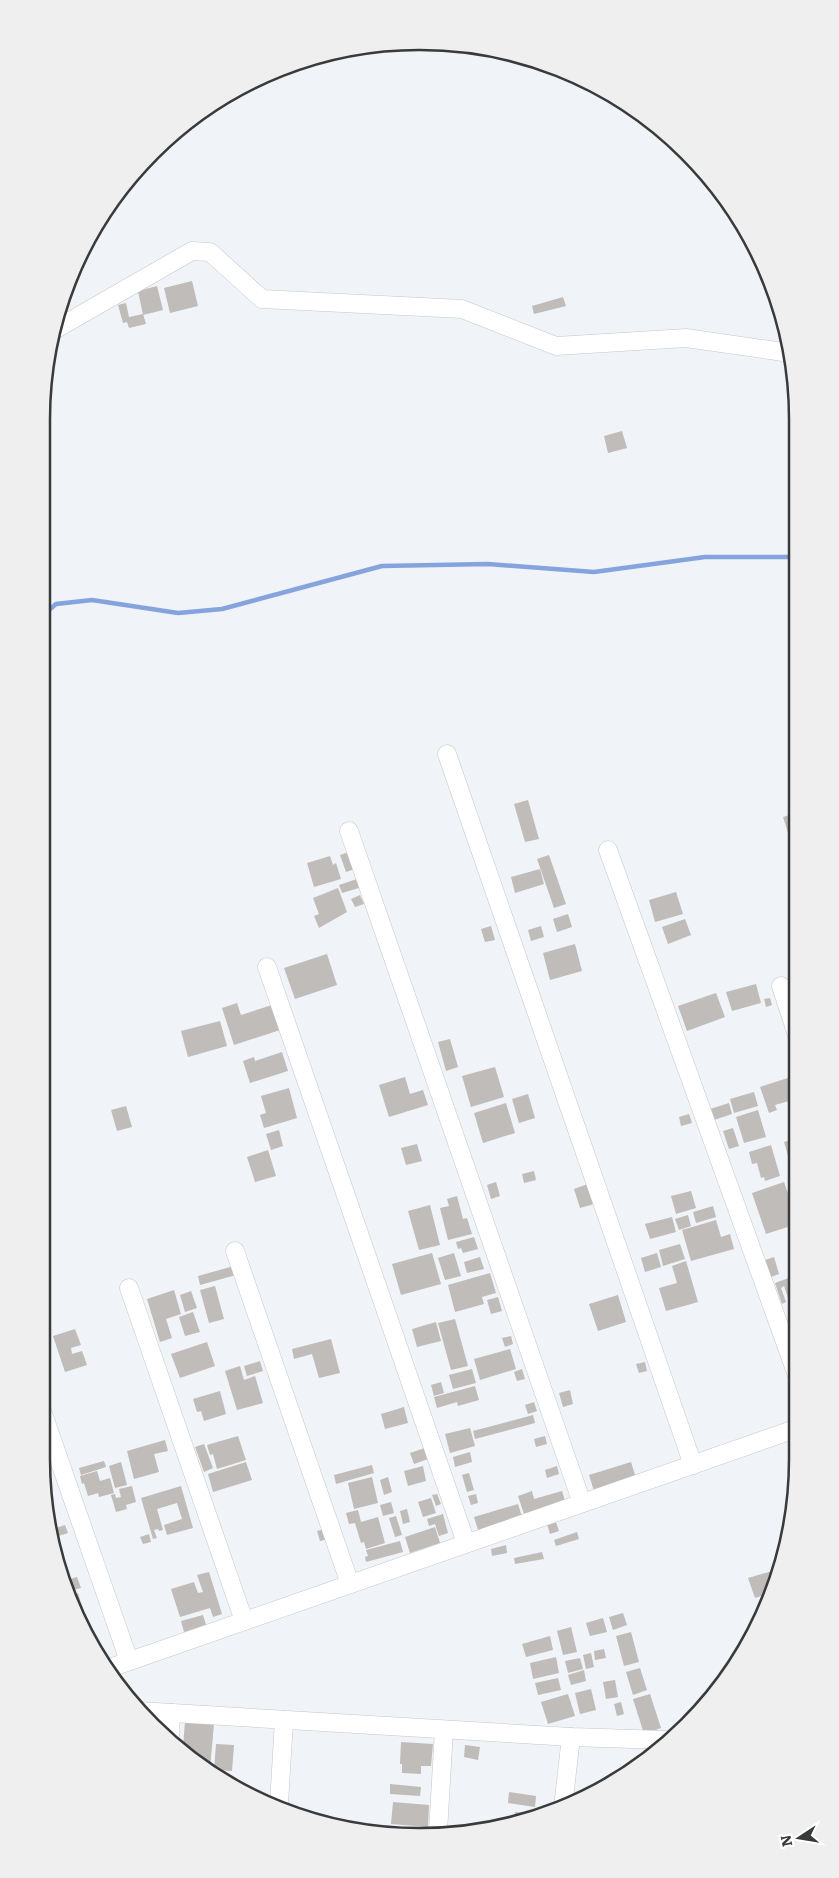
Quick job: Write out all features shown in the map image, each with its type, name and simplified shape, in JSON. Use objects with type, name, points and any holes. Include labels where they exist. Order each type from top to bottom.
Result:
[{"type":"street","points":[[63,325],[192,251],[210,252],[262,299],[462,309],[556,346],[686,338],[783,352]]},
{"type":"street","points":[[446,754],[693,1465]]},
{"type":"street","points":[[349,831],[582,1503]]},
{"type":"street","points":[[608,850],[789,1353]]},
{"type":"street","points":[[267,967],[466,1543]]},
{"type":"street","points":[[782,986],[789,1009]]},
{"type":"street","points":[[235,1251],[350,1584]]},
{"type":"street","points":[[129,1288],[244,1621]]},
{"type":"street","points":[[114,1667],[789,1431]]},
{"type":"street","points":[[50,1434],[129,1661]]},
{"type":"street","points":[[151,1712],[444,1730],[658,1740]]},
{"type":"street","points":[[170,1731],[171,1713]]},
{"type":"street","points":[[279,1800],[284,1720]]},
{"type":"street","points":[[438,1827],[444,1730]]},
{"type":"street","points":[[564,1799],[571,1737]]},
{"type":"building","points":[[192,281],[198,306],[170,313],[164,288]]},
{"type":"building","points":[[157,286],[163,310],[143,315],[138,291]]},
{"type":"building","points":[[563,297],[566,306],[534,314],[532,306]]},
{"type":"building","points":[[126,303],[129,317],[143,314],[146,324],[129,328],[127,322],[123,323],[118,305]]},
{"type":"building","points":[[622,431],[627,448],[608,453],[604,436]]},
{"type":"building","points":[[528,800],[539,839],[525,842],[514,804]]},
{"type":"building","points":[[789,815],[789,836],[783,817]]},
{"type":"building","points":[[349,852],[355,869],[346,872],[340,855]]},
{"type":"building","points":[[549,855],[566,904],[554,908],[537,859]]},
{"type":"building","points":[[330,856],[333,865],[336,863],[341,879],[314,887],[307,863]]},
{"type":"building","points":[[540,869],[544,884],[515,893],[511,877]]},
{"type":"building","points":[[357,879],[359,888],[342,893],[339,885]]},
{"type":"building","points":[[338,888],[347,912],[319,928],[314,916],[319,914],[313,898]]},
{"type":"building","points":[[676,892],[683,914],[655,922],[649,900]]},
{"type":"building","points":[[360,895],[364,904],[355,907],[351,899]]},
{"type":"building","points":[[568,914],[572,927],[557,932],[553,919]]},
{"type":"building","points":[[685,919],[691,935],[668,944],[662,927]]},
{"type":"building","points":[[491,926],[495,940],[485,942],[481,929]]},
{"type":"building","points":[[541,926],[544,937],[531,941],[528,930]]},
{"type":"building","points":[[575,944],[582,971],[550,980],[543,953]]},
{"type":"building","points":[[327,954],[337,985],[295,999],[284,968]]},
{"type":"building","points":[[756,984],[761,1003],[732,1011],[726,992]]},
{"type":"building","points":[[716,993],[725,1017],[687,1031],[678,1006]]},
{"type":"building","points":[[770,998],[772,1005],[766,1007],[764,999]]},
{"type":"building","points":[[237,1003],[241,1015],[272,1005],[280,1030],[234,1045],[222,1008]]},
{"type":"building","points":[[220,1021],[227,1046],[188,1057],[181,1031]]},
{"type":"building","points":[[450,1039],[458,1067],[446,1071],[438,1042]]},
{"type":"building","points":[[282,1052],[288,1071],[250,1083],[243,1061],[254,1057],[255,1061]]},
{"type":"building","points":[[495,1067],[504,1097],[471,1107],[462,1076]]},
{"type":"building","points":[[405,1077],[410,1094],[423,1090],[428,1105],[389,1117],[379,1085]]},
{"type":"building","points":[[789,1078],[789,1101],[775,1105],[777,1110],[769,1113],[760,1087]]},
{"type":"building","points":[[289,1088],[297,1118],[264,1128],[260,1115],[266,1113],[261,1096]]},
{"type":"building","points":[[754,1092],[758,1106],[734,1113],[730,1099]]},
{"type":"building","points":[[528,1094],[535,1118],[519,1123],[512,1099]]},
{"type":"building","points":[[506,1103],[515,1133],[483,1143],[474,1113]]},
{"type":"building","points":[[729,1103],[732,1114],[714,1120],[710,1109]]},
{"type":"building","points":[[126,1106],[132,1127],[117,1131],[111,1110]]},
{"type":"building","points":[[758,1110],[766,1137],[744,1143],[736,1117]]},
{"type":"building","points":[[689,1114],[692,1123],[681,1126],[679,1117]]},
{"type":"building","points":[[733,1128],[739,1146],[729,1149],[723,1131]]},
{"type":"building","points":[[279,1130],[283,1146],[271,1150],[266,1134]]},
{"type":"building","points":[[789,1140],[789,1159],[784,1142]]},
{"type":"building","points":[[417,1144],[422,1161],[406,1165],[401,1148]]},
{"type":"building","points":[[771,1145],[780,1176],[765,1181],[764,1177],[761,1178],[757,1163],[752,1164],[749,1152]]},
{"type":"building","points":[[268,1150],[276,1176],[255,1182],[247,1157]]},
{"type":"building","points":[[534,1171],[536,1180],[524,1183],[522,1174]]},
{"type":"building","points":[[496,1182],[500,1196],[491,1199],[487,1185]]},
{"type":"building","points":[[784,1182],[789,1196],[789,1227],[766,1234],[752,1193]]},
{"type":"building","points":[[588,1184],[594,1204],[580,1208],[574,1189]]},
{"type":"building","points":[[691,1191],[696,1208],[676,1214],[671,1196]]},
{"type":"building","points":[[457,1196],[463,1219],[467,1218],[472,1234],[448,1240],[440,1208],[449,1206],[447,1199]]},
{"type":"building","points":[[430,1205],[440,1245],[419,1250],[408,1211]]},
{"type":"building","points":[[713,1206],[716,1217],[696,1223],[693,1212]]},
{"type":"building","points":[[688,1215],[691,1226],[679,1230],[675,1219]]},
{"type":"building","points":[[672,1217],[676,1232],[650,1239],[645,1224]]},
{"type":"building","points":[[716,1220],[721,1237],[730,1234],[734,1249],[691,1261],[682,1230]]},
{"type":"building","points":[[474,1237],[478,1249],[463,1253],[461,1248],[458,1249],[456,1242]]},
{"type":"building","points":[[680,1244],[685,1259],[663,1266],[659,1250]]},
{"type":"building","points":[[432,1253],[441,1284],[401,1295],[392,1264]]},
{"type":"building","points":[[454,1253],[461,1276],[445,1280],[438,1258]]},
{"type":"building","points":[[657,1253],[661,1267],[645,1272],[641,1258]]},
{"type":"building","points":[[480,1257],[484,1269],[467,1273],[464,1262]]},
{"type":"building","points":[[774,1257],[779,1274],[771,1277],[765,1260]]},
{"type":"building","points":[[686,1261],[698,1302],[666,1311],[659,1288],[677,1283],[672,1266]]},
{"type":"building","points":[[234,1266],[236,1275],[200,1285],[198,1276]]},
{"type":"building","points":[[490,1273],[496,1293],[482,1297],[484,1304],[455,1312],[448,1285]]},
{"type":"building","points":[[789,1278],[789,1301],[784,1286],[781,1288],[786,1302],[782,1304],[775,1283]]},
{"type":"building","points":[[215,1286],[224,1319],[209,1323],[200,1290]]},
{"type":"building","points":[[174,1290],[181,1314],[166,1319],[172,1338],[160,1342],[147,1299]]},
{"type":"building","points":[[191,1291],[197,1308],[185,1312],[180,1295]]},
{"type":"building","points":[[618,1295],[626,1322],[598,1331],[589,1304]]},
{"type":"building","points":[[498,1297],[502,1311],[491,1314],[487,1300]]},
{"type":"building","points":[[193,1312],[200,1332],[185,1336],[179,1317]]},
{"type":"building","points":[[455,1319],[468,1366],[451,1370],[438,1323]]},
{"type":"building","points":[[436,1322],[441,1341],[417,1347],[412,1329]]},
{"type":"building","points":[[75,1329],[81,1345],[71,1348],[72,1354],[82,1351],[87,1365],[65,1372],[53,1336]]},
{"type":"building","points":[[511,1336],[513,1344],[505,1347],[502,1338]]},
{"type":"building","points":[[331,1339],[340,1373],[319,1378],[312,1354],[294,1359],[292,1349]]},
{"type":"building","points":[[207,1342],[215,1366],[180,1378],[171,1354]]},
{"type":"building","points":[[510,1349],[516,1369],[480,1380],[474,1359]]},
{"type":"building","points":[[260,1361],[263,1371],[247,1376],[244,1366]]},
{"type":"building","points":[[645,1362],[647,1371],[639,1373],[636,1364]]},
{"type":"building","points":[[240,1366],[244,1380],[255,1376],[263,1403],[237,1410],[225,1371]]},
{"type":"building","points":[[472,1369],[476,1383],[453,1389],[449,1375]]},
{"type":"building","points":[[522,1369],[525,1379],[517,1381],[514,1372]]},
{"type":"building","points":[[441,1382],[444,1393],[434,1396],[431,1385]]},
{"type":"building","points":[[475,1386],[479,1400],[458,1406],[457,1402],[437,1408],[434,1397]]},
{"type":"building","points":[[570,1390],[573,1404],[563,1407],[559,1393]]},
{"type":"building","points":[[220,1391],[226,1414],[204,1421],[201,1411],[197,1412],[193,1399]]},
{"type":"building","points":[[534,1402],[537,1411],[528,1414],[525,1405]]},
{"type":"building","points":[[404,1407],[408,1423],[385,1429],[381,1414]]},
{"type":"building","points":[[533,1415],[535,1423],[475,1439],[473,1431]]},
{"type":"building","points":[[470,1428],[475,1446],[450,1453],[445,1434]]},
{"type":"building","points":[[238,1436],[246,1460],[217,1469],[213,1454],[210,1455],[207,1445]]},
{"type":"building","points":[[545,1436],[547,1444],[536,1447],[534,1439]]},
{"type":"building","points":[[165,1440],[168,1451],[154,1454],[159,1472],[134,1479],[127,1451]]},
{"type":"building","points":[[204,1444],[213,1468],[204,1472],[195,1447]]},
{"type":"building","points":[[425,1448],[428,1459],[414,1464],[410,1453]]},
{"type":"building","points":[[470,1452],[472,1462],[455,1467],[453,1457]]},
{"type":"building","points":[[104,1461],[106,1467],[81,1475],[79,1468]]},
{"type":"building","points":[[121,1462],[127,1485],[115,1488],[109,1466]]},
{"type":"building","points":[[246,1462],[252,1480],[213,1492],[208,1474]]},
{"type":"building","points":[[631,1462],[636,1478],[594,1491],[589,1475]]},
{"type":"building","points":[[372,1465],[374,1473],[336,1484],[334,1475]]},
{"type":"building","points":[[423,1466],[426,1481],[408,1486],[404,1471]]},
{"type":"building","points":[[557,1466],[559,1474],[547,1478],[545,1470]]},
{"type":"building","points":[[97,1471],[100,1481],[110,1478],[114,1493],[99,1497],[98,1493],[88,1496],[80,1476]]},
{"type":"building","points":[[469,1473],[474,1490],[467,1492],[462,1475]]},
{"type":"building","points":[[372,1477],[378,1503],[354,1509],[348,1483]]},
{"type":"building","points":[[388,1477],[392,1492],[384,1495],[380,1480]]},
{"type":"building","points":[[132,1486],[136,1502],[126,1505],[127,1509],[116,1512],[111,1495],[115,1494],[116,1498],[121,1497],[119,1489]]},
{"type":"building","points":[[181,1486],[193,1528],[167,1535],[164,1525],[182,1519],[177,1503],[157,1509],[163,1530],[154,1530],[157,1538],[153,1539],[141,1498]]},
{"type":"building","points":[[532,1491],[534,1499],[562,1491],[566,1504],[525,1517],[518,1496]]},
{"type":"building","points":[[437,1494],[441,1504],[436,1506],[432,1495]]},
{"type":"building","points":[[476,1494],[478,1503],[471,1505],[468,1496]]},
{"type":"building","points":[[431,1498],[436,1513],[423,1517],[418,1502]]},
{"type":"building","points":[[391,1502],[394,1513],[383,1516],[380,1505]]},
{"type":"building","points":[[518,1504],[522,1517],[478,1530],[474,1517]]},
{"type":"building","points":[[407,1509],[410,1522],[403,1524],[400,1511]]},
{"type":"building","points":[[358,1510],[361,1522],[378,1517],[385,1543],[366,1549],[364,1542],[361,1543],[355,1523],[349,1524],[346,1513]]},
{"type":"building","points":[[443,1514],[448,1533],[439,1536],[435,1524],[429,1526],[427,1519]]},
{"type":"building","points":[[396,1516],[402,1535],[395,1537],[389,1518]]},
{"type":"building","points":[[556,1522],[559,1531],[550,1534],[547,1524]]},
{"type":"building","points":[[65,1525],[68,1533],[58,1536],[56,1528]]},
{"type":"building","points":[[435,1527],[440,1543],[410,1553],[405,1537]]},
{"type":"building","points":[[325,1529],[328,1539],[320,1541],[317,1531]]},
{"type":"building","points":[[577,1532],[579,1539],[556,1546],[554,1540]]},
{"type":"building","points":[[149,1534],[151,1542],[143,1544],[140,1537]]},
{"type":"building","points":[[400,1541],[403,1552],[366,1562],[365,1557],[368,1556],[366,1550]]},
{"type":"building","points":[[506,1545],[507,1553],[492,1556],[491,1549]]},
{"type":"building","points":[[542,1552],[544,1559],[515,1564],[514,1558]]},
{"type":"building","points":[[771,1571],[762,1596],[755,1598],[748,1578]]},
{"type":"building","points":[[209,1572],[222,1614],[213,1617],[210,1608],[180,1617],[171,1589],[194,1582],[198,1593],[203,1592],[197,1575]]},
{"type":"building","points":[[77,1577],[81,1588],[74,1590],[71,1579]]},
{"type":"building","points":[[78,1593],[83,1610],[78,1600],[76,1594]]},
{"type":"building","points":[[623,1613],[627,1625],[613,1630],[609,1617]]},
{"type":"building","points":[[203,1615],[206,1625],[184,1632],[181,1621]]},
{"type":"building","points":[[603,1618],[607,1632],[590,1636],[586,1623]]},
{"type":"building","points":[[571,1627],[577,1652],[563,1655],[557,1631]]},
{"type":"building","points":[[631,1632],[639,1662],[624,1666],[616,1636]]},
{"type":"building","points":[[550,1636],[553,1650],[526,1657],[522,1644]]},
{"type":"building","points":[[604,1649],[606,1658],[595,1660],[594,1651]]},
{"type":"building","points":[[591,1653],[594,1667],[586,1669],[583,1655]]},
{"type":"building","points":[[556,1657],[559,1673],[533,1679],[530,1663]]},
{"type":"building","points":[[580,1658],[583,1669],[568,1673],[565,1661]]},
{"type":"building","points":[[640,1668],[647,1690],[633,1695],[626,1672]]},
{"type":"building","points":[[584,1670],[586,1681],[571,1685],[568,1675]]},
{"type":"building","points":[[558,1678],[561,1690],[538,1695],[535,1683]]},
{"type":"building","points":[[615,1680],[618,1697],[606,1699],[603,1682]]},
{"type":"building","points":[[591,1689],[596,1710],[580,1714],[575,1693]]},
{"type":"building","points":[[568,1694],[575,1716],[548,1724],[541,1702]]},
{"type":"building","points":[[650,1694],[661,1728],[644,1734],[633,1699]]},
{"type":"building","points":[[621,1702],[624,1714],[617,1716],[614,1704]]},
{"type":"building","points":[[185,1722],[214,1724],[210,1763],[183,1742]]},
{"type":"building","points":[[401,1742],[433,1744],[431,1766],[421,1766],[421,1774],[402,1773],[402,1764],[400,1764]]},
{"type":"building","points":[[216,1744],[234,1745],[232,1771],[222,1770],[214,1766]]},
{"type":"building","points":[[465,1745],[480,1747],[478,1760],[464,1757]]},
{"type":"building","points":[[390,1784],[421,1787],[420,1796],[390,1794]]},
{"type":"building","points":[[509,1792],[536,1796],[535,1807],[508,1803]]},
{"type":"building","points":[[393,1802],[429,1805],[428,1827],[391,1824]]},
{"type":"waterway","points":[[50,609],[56,604],[92,600],[178,613],[222,609],[382,566],[488,564],[594,572],[705,557],[789,557]]}]
